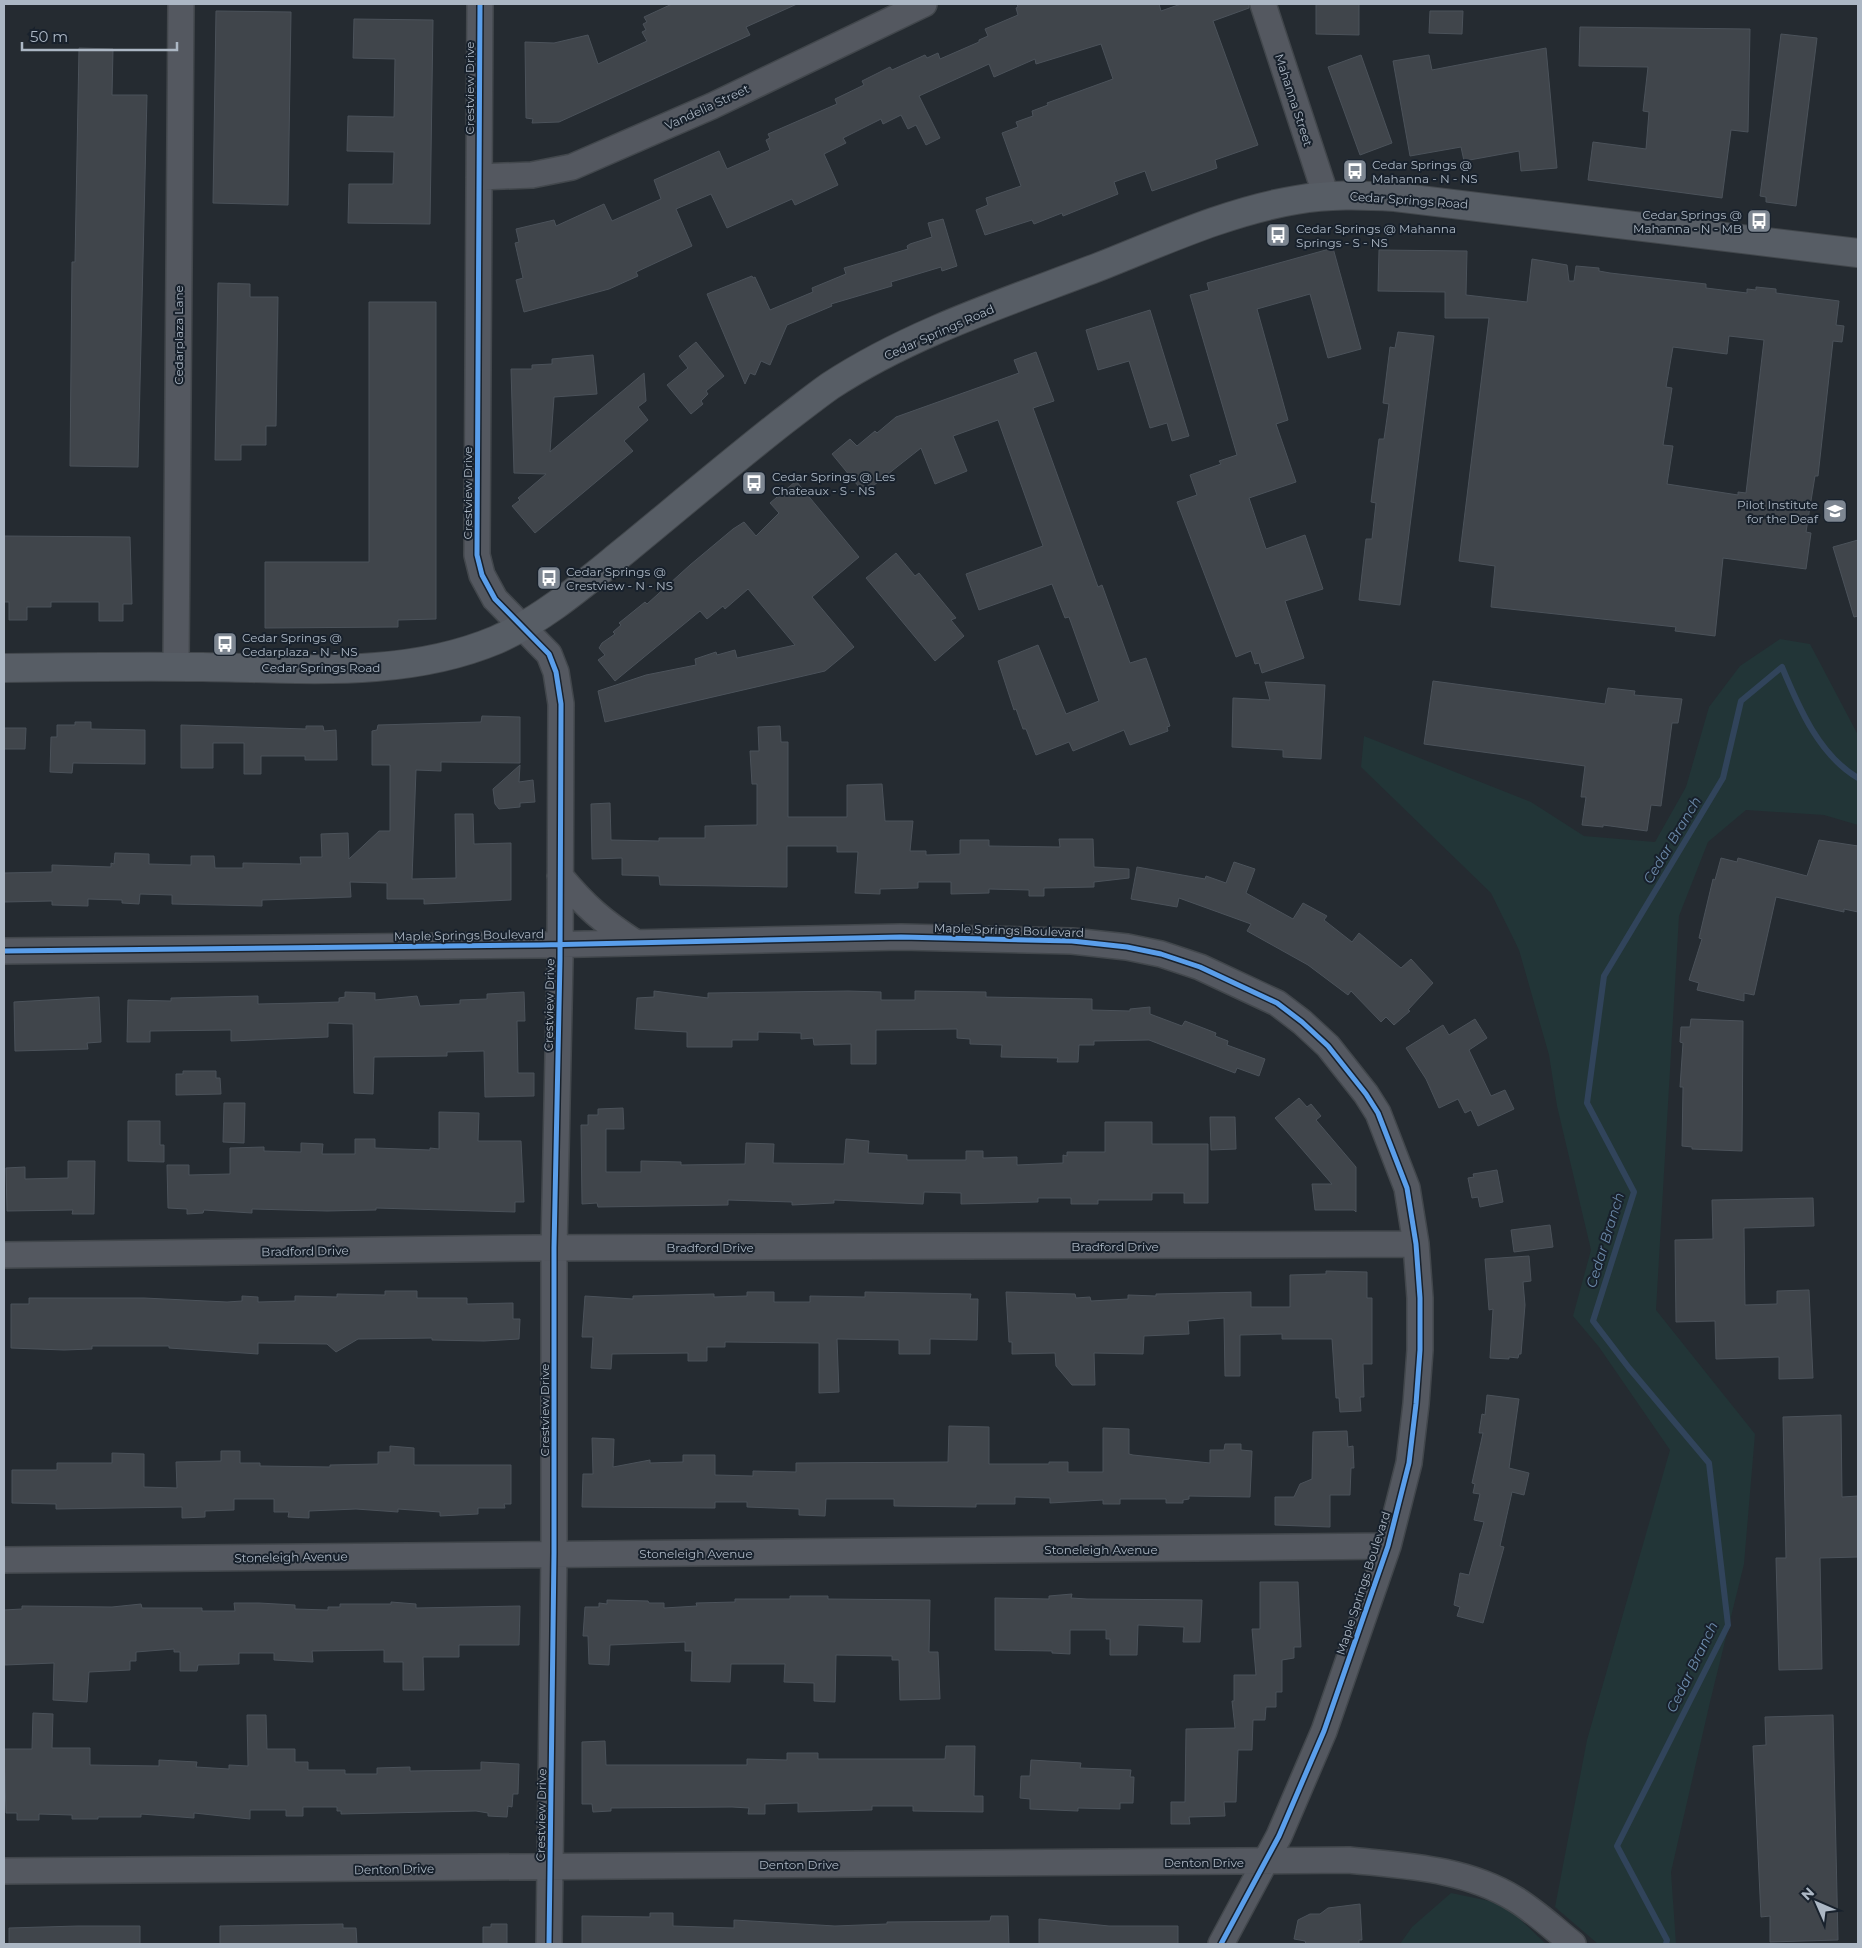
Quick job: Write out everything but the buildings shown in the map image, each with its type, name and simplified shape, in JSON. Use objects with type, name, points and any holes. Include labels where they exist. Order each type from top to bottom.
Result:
[{"type":"main road","name":"Cedar Springs Road","points":[[4,668],[176,666],[350,669],[426,662],[460,653],[497,639],[523,626],[577,589],[829,387],[870,363],[923,336],[1177,236],[1249,212],[1295,200],[1326,196],[1395,197],[1858,253]]},
{"type":"street","name":"Cedarplaza Lane","points":[[176,666],[181,4]]},
{"type":"street","name":"Crestview Drive","points":[[480,4],[477,554],[482,575],[495,599],[549,654],[556,672],[561,704],[560,944],[554,1248],[554,1553],[549,1944]]},
{"type":"street","name":"Vandelia Street","points":[[479,177],[532,175],[572,167],[712,106],[924,4]]},
{"type":"street","name":"Mahanna Street","points":[[1263,4],[1326,196]]},
{"type":"street","points":[[560,876],[602,921],[636,942]]},
{"type":"street","name":"Maple Springs Boulevard","points":[[4,951],[560,944],[901,937],[1072,940],[1127,947],[1161,954],[1200,967],[1277,1003],[1328,1046],[1357,1081],[1378,1113],[1407,1188],[1416,1244],[1420,1350],[1409,1463],[1388,1546],[1324,1731],[1266,1861],[1221,1944]]},
{"type":"street","name":"Bradford Drive","points":[[4,1255],[554,1248],[1416,1244]]},
{"type":"street","name":"Stoneleigh Avenue","points":[[4,1560],[1388,1546]]},
{"type":"street","name":"Denton Drive","points":[[4,1871],[1349,1860],[1431,1868],[1476,1880],[1515,1899],[1573,1944]]},
{"type":"shaded area","points":[[1780,639],[1810,644],[1858,735],[1858,825],[1824,815],[1746,810],[1708,842],[1679,916],[1656,1310],[1755,1434],[1744,1564],[1671,1872],[1676,1944],[1598,1944],[1555,1907],[1587,1740],[1670,1450],[1599,1347],[1573,1316],[1591,1250],[1557,1106],[1549,1055],[1519,950],[1491,893],[1361,767],[1364,736],[1531,802],[1584,836],[1655,842],[1686,787],[1709,707],[1740,666]]},
{"type":"shaded area","points":[[1451,1893],[1504,1904],[1546,1944],[1400,1944],[1412,1927]]},
{"type":"waterway","name":"Cedar Branch","points":[[1666,1944],[1667,1940],[1617,1846],[1728,1625],[1709,1463],[1629,1368],[1593,1321],[1634,1192],[1587,1103],[1604,976],[1723,778],[1741,701],[1782,667],[1803,714],[1821,744],[1832,757],[1858,778]]},
{"type":"cycle path","points":[[480,4],[477,555],[482,575],[495,599],[549,654],[556,672],[561,704],[560,960],[554,1248],[554,1553],[549,1944]]},
{"type":"cycle path","points":[[4,951],[540,945],[901,937],[1072,941],[1127,947],[1161,954],[1200,967],[1277,1003],[1302,1022],[1328,1046],[1366,1094],[1378,1113],[1407,1188],[1416,1244],[1420,1298],[1420,1350],[1416,1404],[1409,1463],[1388,1546],[1324,1731],[1279,1836],[1221,1944]]},
{"type":"place","name":"Cedar Springs @ Mahanna - N - NS","points":[[1355,171]]},
{"type":"place","name":"Cedar Springs @ Mahanna - N - MB","points":[[1759,221]]},
{"type":"place","name":"Cedar Springs @ Mahanna Springs - S - NS","points":[[1278,235]]},
{"type":"place","name":"Cedar Springs @ Les Chateaux - S - NS","points":[[754,483]]},
{"type":"place","name":"Pilot Institute for the Deaf","points":[[1835,511]]},
{"type":"place","name":"Cedar Springs @ Crestview - N - NS","points":[[549,578]]},
{"type":"place","name":"Cedar Springs @ Cedarplaza - N - NS","points":[[225,644]]}]
